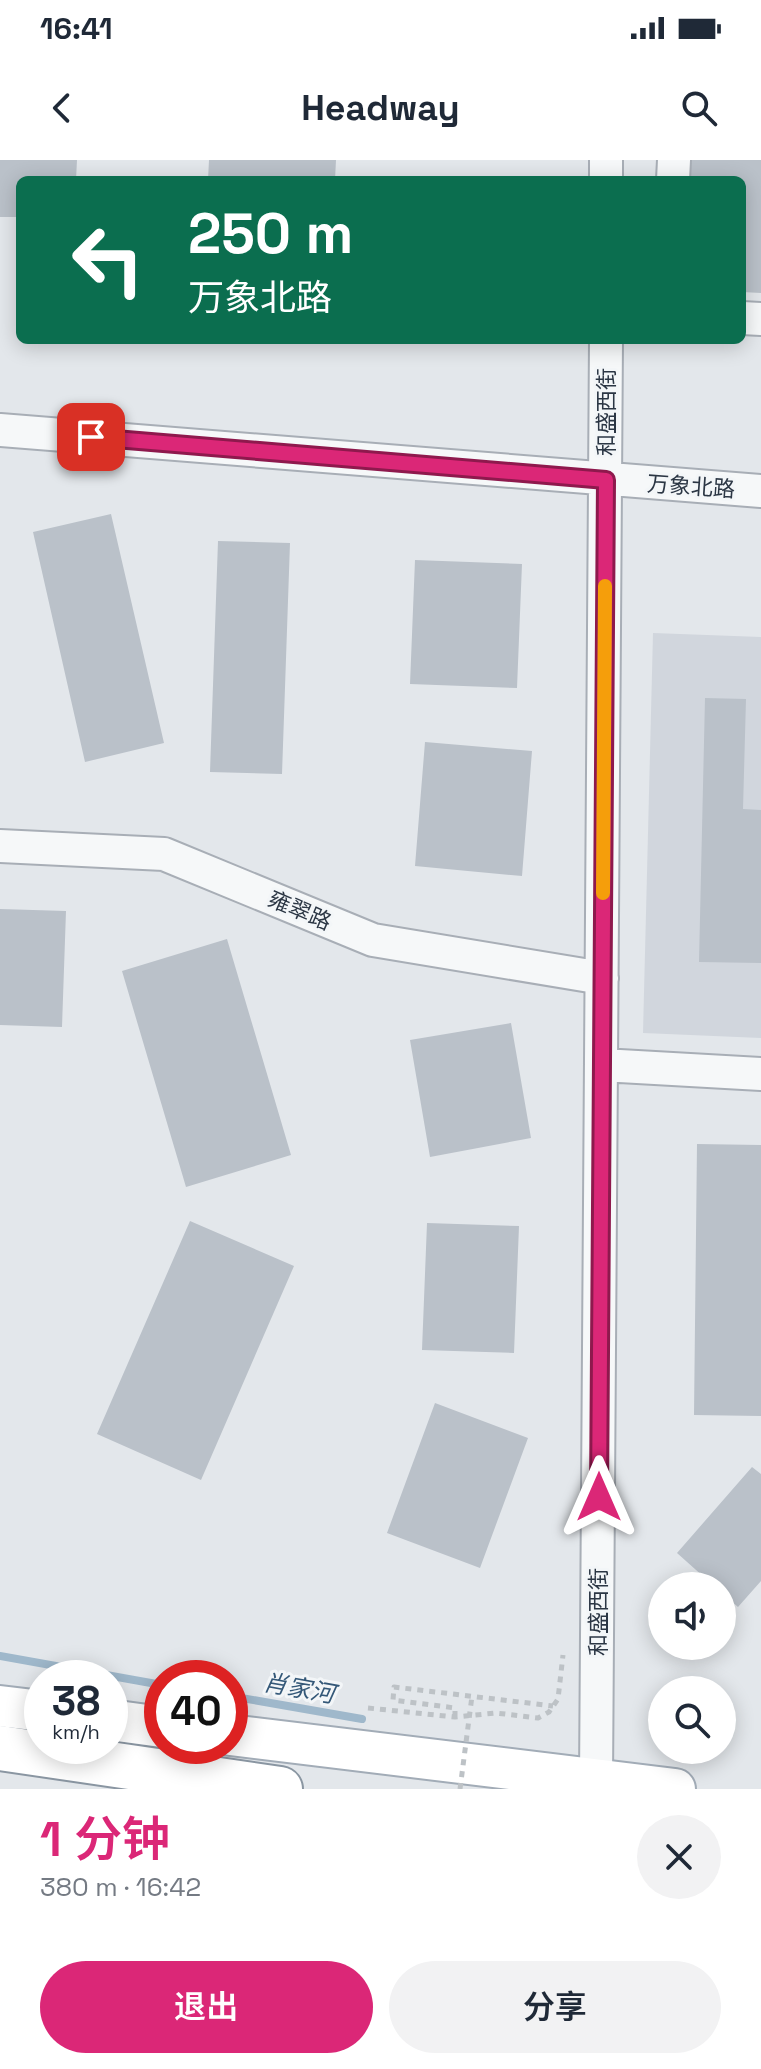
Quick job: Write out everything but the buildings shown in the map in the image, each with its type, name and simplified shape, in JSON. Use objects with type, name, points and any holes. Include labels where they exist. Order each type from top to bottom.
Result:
[{"type":"highway","points":[[0,1719],[24,1728]]},
{"type":"highway","points":[[0,1748],[280,1789]]},
{"type":"highway","points":[[127,1764],[147,1771]]},
{"type":"main road","points":[[0,1706],[24,1709]]},
{"type":"main road","points":[[248,1737],[675,1789]]},
{"type":"street","name":"和盛西街","points":[[596,1780],[606,344]]},
{"type":"street","name":"万象北路","points":[[0,430],[761,491]]},
{"type":"street","name":"雍翠路","points":[[0,846],[164,854],[373,940],[602,978]]},
{"type":"street","points":[[602,1065],[761,1074]]},
{"type":"path","points":[[368,1708],[455,1717],[496,1713],[538,1718],[558,1699],[563,1655]]},
{"type":"path","points":[[455,1717],[455,1708],[393,1700],[394,1687],[553,1706]]},
{"type":"path","points":[[460,1789],[472,1696]]},
{"type":"shaded area","points":[[653,633],[761,637],[761,1038],[643,1033]]},
{"type":"waterway","name":"肖家河","points":[[0,1656],[144,1682]]},
{"type":"waterway","name":"肖家河","points":[[248,1699],[362,1719]]},
{"type":"slow traffic","points":[[603,893],[605,586]]},
{"type":"route","points":[[91,437],[606,480],[599,1497]]}]
